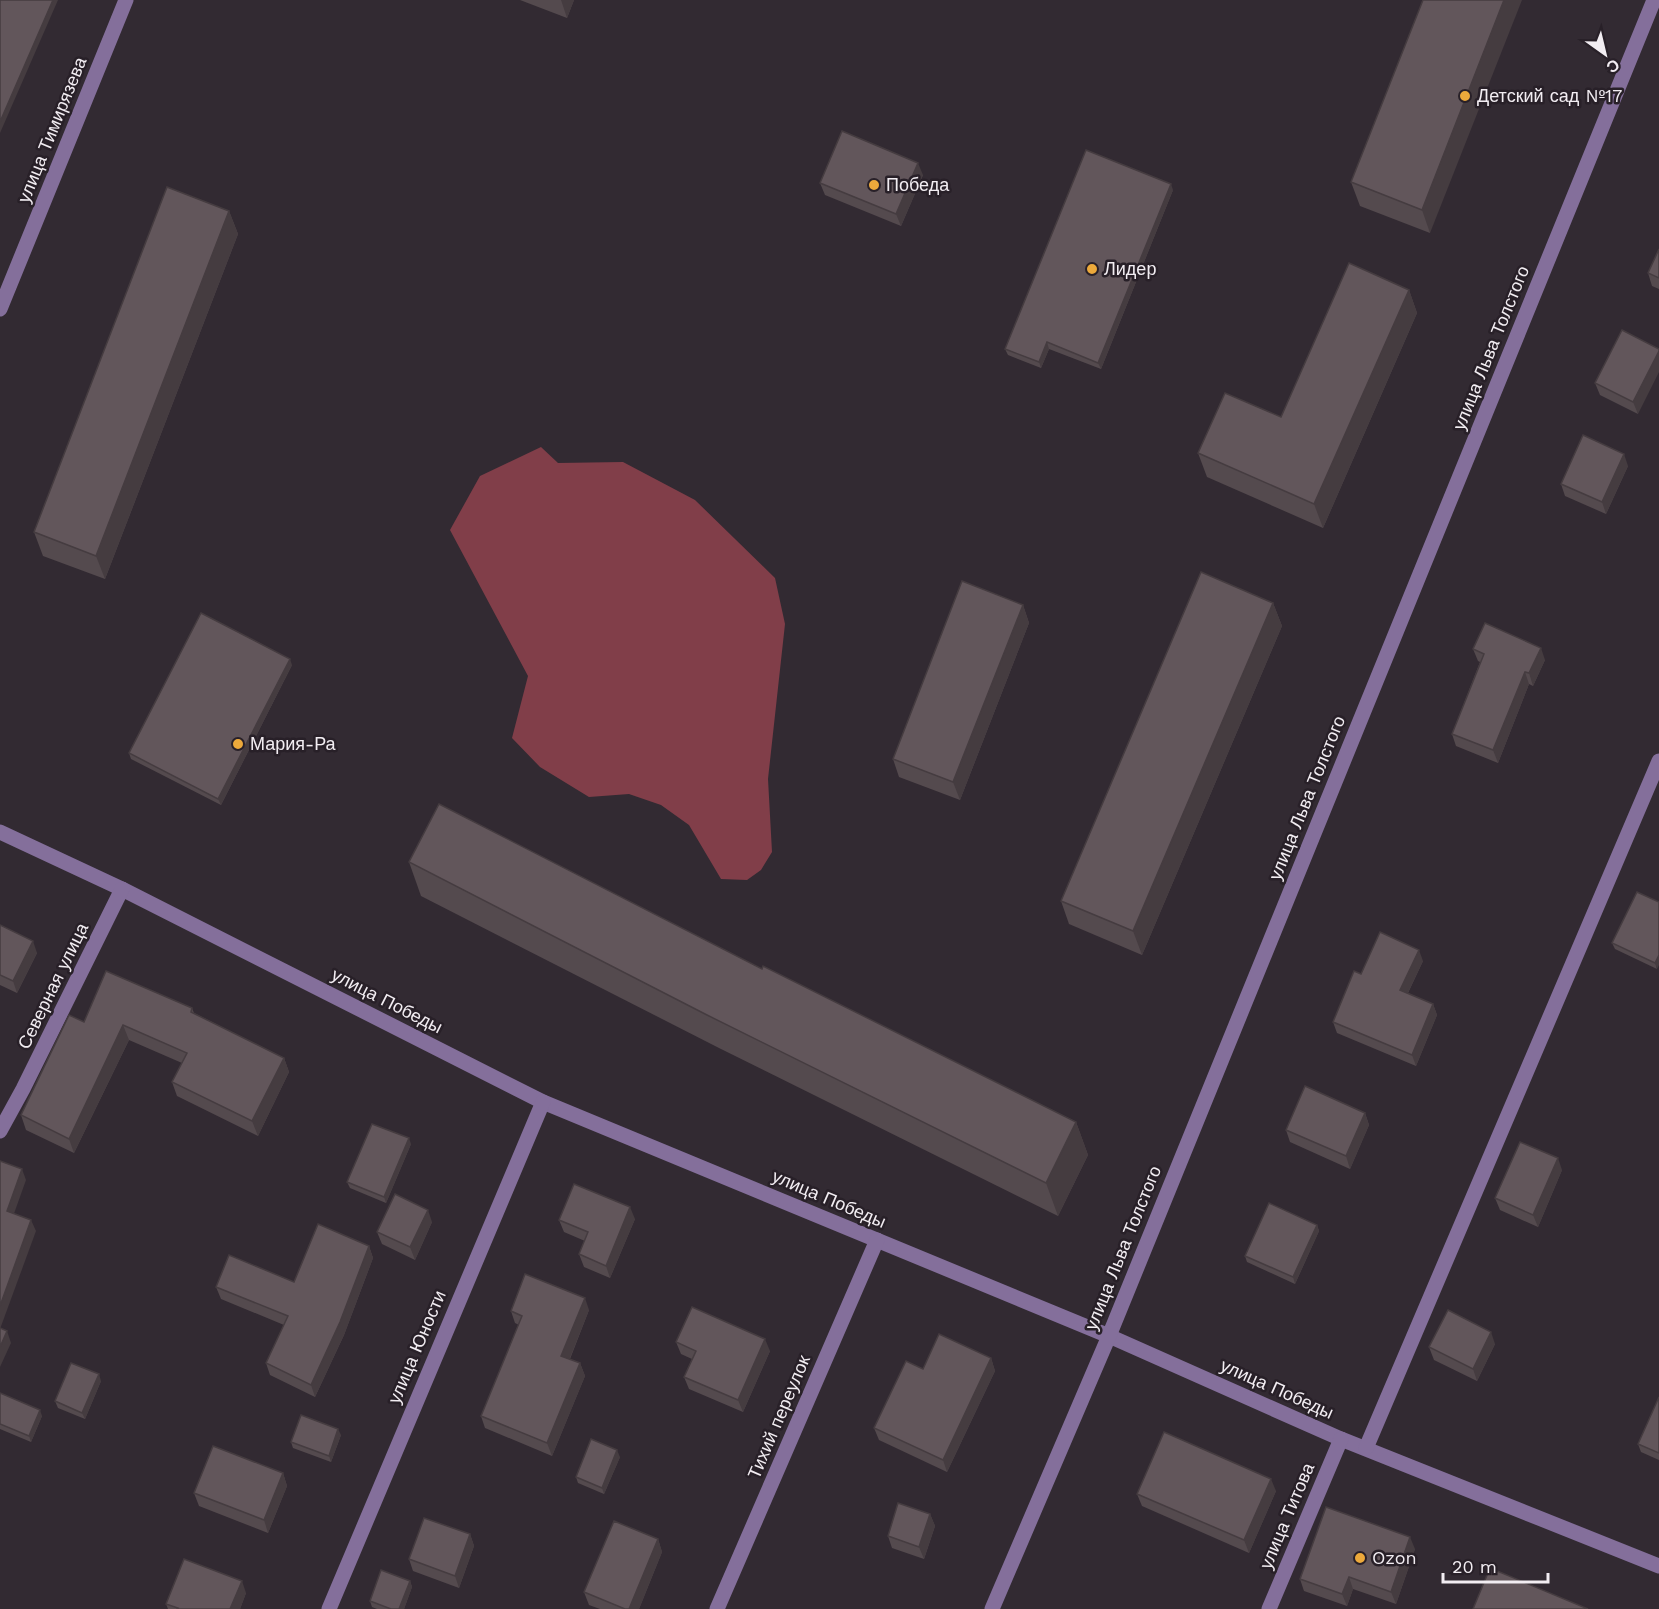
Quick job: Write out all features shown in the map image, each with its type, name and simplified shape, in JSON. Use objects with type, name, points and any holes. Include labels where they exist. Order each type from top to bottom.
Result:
[{"type":"street","name":"улица Тимирязева","points":[[0,309],[126,0]]},
{"type":"street","name":"улица Льва Толстого","points":[[992,1609],[1108,1336],[1654,0]]},
{"type":"street","points":[[1366,1448],[1659,761]]},
{"type":"street","name":"улица Победы","points":[[0,832],[122,889],[543,1102],[1108,1336],[1341,1439],[1659,1566]]},
{"type":"street","name":"Северная улица","points":[[0,1131],[24,1089],[122,889]]},
{"type":"street","name":"улица Юности","points":[[329,1609],[543,1102]]},
{"type":"street","name":"Тихий переулок","points":[[717,1609],[877,1240]]},
{"type":"street","name":"улица Титова","points":[[1269,1609],[1341,1439]]},
{"type":"shaded area","points":[[541,447],[558,463],[623,462],[695,500],[775,578],[785,624],[768,779],[772,852],[761,870],[747,880],[721,879],[689,825],[661,805],[629,794],[589,797],[540,767],[512,738],[528,676],[450,530],[480,476]]},
{"type":"building","points":[[0,0],[53,0],[0,122]]},
{"type":"building","points":[[1423,0],[1504,0],[1422,210],[1351,182]]},
{"type":"building","name":"Победа","points":[[842,131],[918,163],[896,214],[820,183]]},
{"type":"building","name":"Лидер","points":[[1086,150],[1171,184],[1098,363],[1047,342],[1039,362],[1005,349]]},
{"type":"building","points":[[167,187],[229,211],[96,556],[34,532]]},
{"type":"building","points":[[1659,249],[1659,278],[1648,273]]},
{"type":"building","points":[[1349,263],[1409,290],[1314,504],[1198,453],[1225,393],[1281,417]]},
{"type":"building","points":[[1622,330],[1659,349],[1633,402],[1595,383]]},
{"type":"building","points":[[1583,435],[1624,454],[1602,502],[1561,484]]},
{"type":"building","points":[[1201,572],[1273,603],[1133,931],[1061,901]]},
{"type":"building","points":[[962,581],[1023,605],[953,782],[893,759]]},
{"type":"building","points":[[201,613],[290,659],[218,799],[129,753]]},
{"type":"building","points":[[1485,623],[1541,648],[1529,673],[1525,672],[1493,750],[1452,734],[1484,654],[1473,649]]},
{"type":"building","points":[[439,804],[762,969],[763,966],[1076,1122],[1046,1183],[707,1015],[409,862]]},
{"type":"building","points":[[1637,892],[1659,902],[1659,955],[1655,963],[1612,943]]},
{"type":"building","points":[[0,925],[33,941],[13,981],[0,975]]},
{"type":"building","points":[[1380,932],[1419,950],[1400,990],[1433,1004],[1412,1055],[1333,1022],[1354,971],[1361,974]]},
{"type":"building","points":[[106,971],[192,1008],[191,1012],[284,1058],[252,1121],[172,1082],[187,1053],[123,1025],[69,1139],[21,1115],[69,1015],[84,1022]]},
{"type":"building","points":[[1305,1086],[1365,1113],[1346,1156],[1286,1130]]},
{"type":"building","points":[[372,1124],[409,1138],[384,1197],[347,1182]]},
{"type":"building","points":[[1520,1142],[1558,1158],[1533,1215],[1495,1198]]},
{"type":"building","points":[[0,1161],[22,1169],[7,1211],[31,1220],[0,1306]]},
{"type":"building","points":[[574,1184],[630,1207],[606,1266],[579,1254],[588,1232],[559,1220]]},
{"type":"building","points":[[395,1194],[428,1210],[410,1247],[377,1232]]},
{"type":"building","points":[[1269,1203],[1317,1225],[1293,1277],[1245,1256]]},
{"type":"building","points":[[318,1224],[369,1246],[340,1322],[311,1385],[266,1363],[288,1316],[216,1287],[229,1255],[294,1282]]},
{"type":"building","points":[[525,1274],[585,1298],[561,1356],[580,1363],[547,1443],[481,1416],[522,1316],[511,1311]]},
{"type":"building","points":[[692,1307],[765,1339],[738,1400],[684,1377],[696,1351],[676,1342]]},
{"type":"building","points":[[1448,1310],[1491,1332],[1473,1369],[1429,1347]]},
{"type":"building","points":[[0,1328],[7,1331],[0,1347]]},
{"type":"building","points":[[939,1334],[991,1358],[943,1460],[874,1428],[906,1361],[923,1369]]},
{"type":"building","points":[[71,1363],[99,1374],[82,1413],[55,1401]]},
{"type":"building","points":[[0,1393],[40,1410],[29,1436],[0,1424]]},
{"type":"building","points":[[1659,1397],[1659,1453],[1638,1444]]},
{"type":"building","points":[[301,1415],[338,1429],[329,1456],[291,1442]]},
{"type":"building","points":[[1164,1432],[1271,1479],[1244,1540],[1137,1494]]},
{"type":"building","points":[[591,1439],[617,1450],[602,1488],[576,1477]]},
{"type":"building","points":[[213,1446],[283,1473],[264,1520],[194,1493]]},
{"type":"building","points":[[898,1503],[930,1514],[919,1547],[888,1536]]},
{"type":"building","points":[[1326,1507],[1410,1537],[1391,1592],[1349,1577],[1342,1594],[1300,1579]]},
{"type":"building","points":[[424,1518],[470,1534],[455,1576],[409,1559]]},
{"type":"building","points":[[614,1521],[658,1539],[629,1609],[584,1592]]},
{"type":"building","points":[[184,1559],[242,1581],[230,1609],[177,1609],[166,1604]]},
{"type":"building","points":[[1490,1568],[1588,1609],[1473,1609]]},
{"type":"building","points":[[381,1570],[410,1581],[399,1609],[391,1609],[370,1601]]},
{"type":"place","name":"Детский сад №17","points":[[1465,96]]},
{"type":"place","name":"Победа","points":[[874,185]]},
{"type":"place","name":"Лидер","points":[[1092,269]]},
{"type":"place","name":"Мария-Ра","points":[[238,744]]},
{"type":"place","name":"Ozon","points":[[1360,1558]]}]
